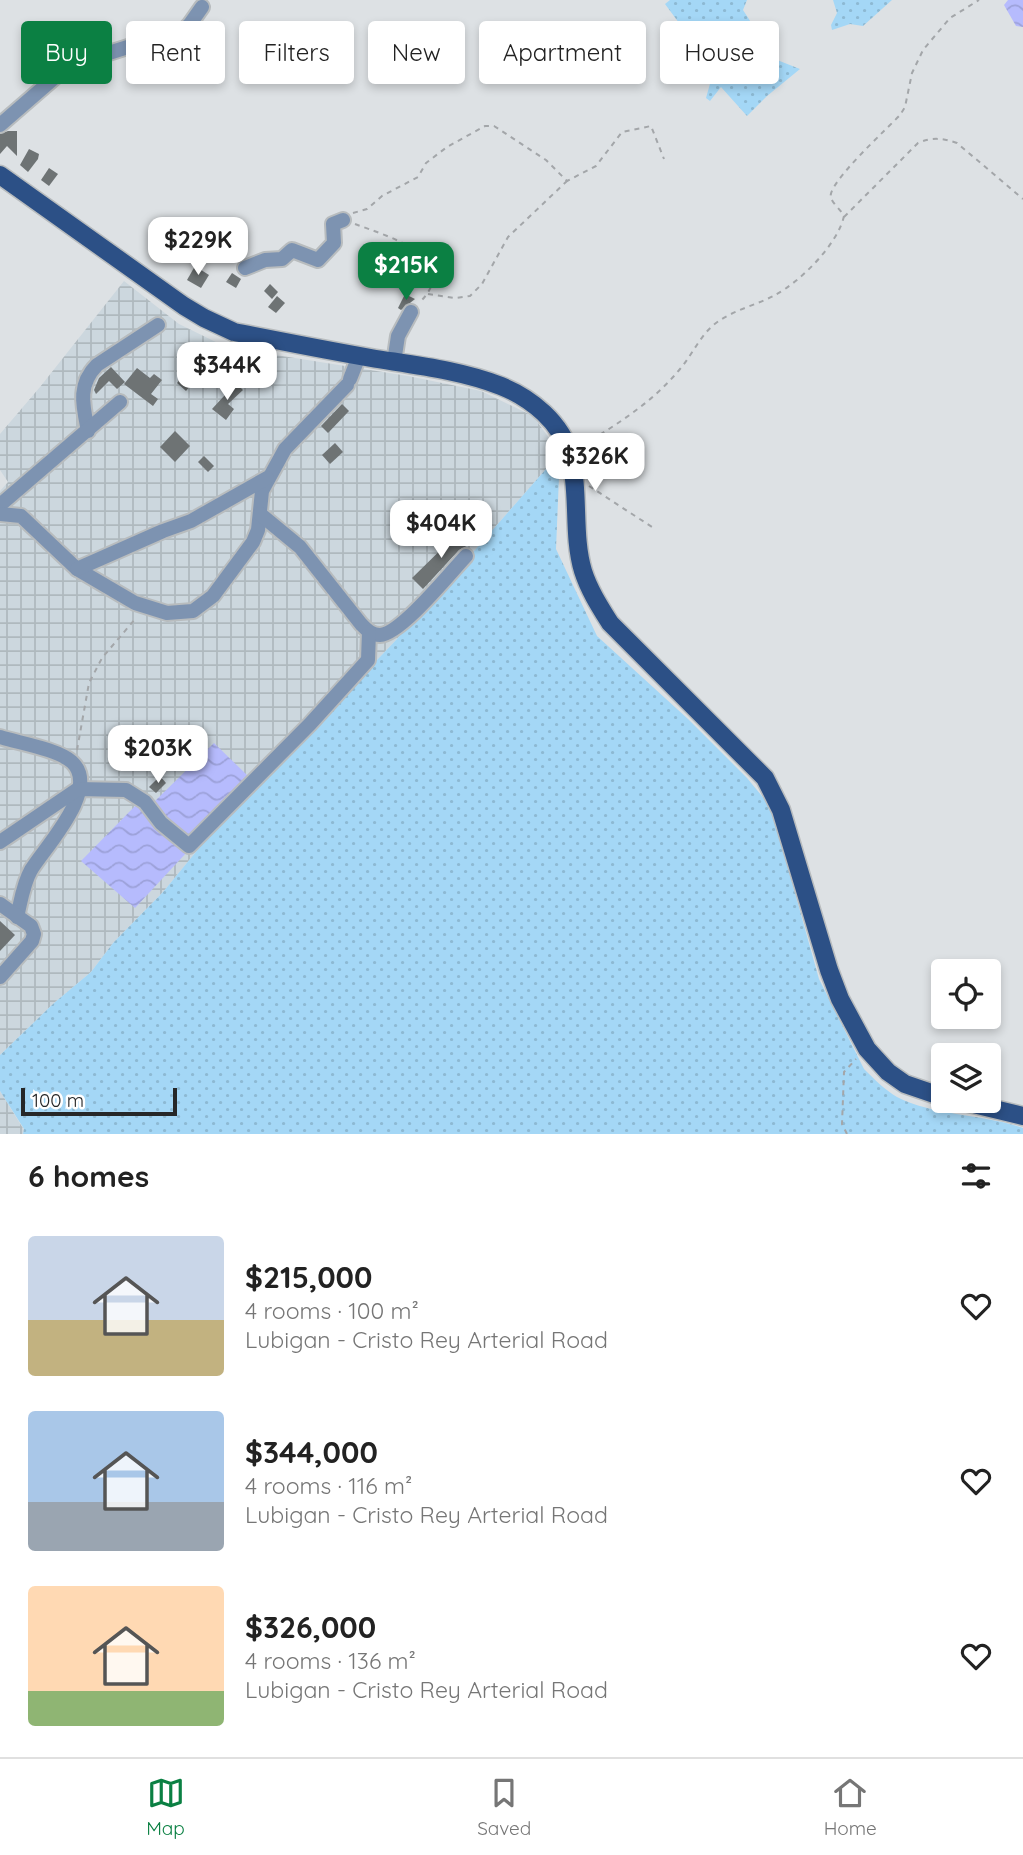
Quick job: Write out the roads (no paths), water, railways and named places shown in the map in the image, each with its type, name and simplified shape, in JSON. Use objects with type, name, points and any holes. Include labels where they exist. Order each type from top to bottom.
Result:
[{"type":"main road","points":[[0,175],[184,306],[217,326],[234,332],[461,375],[501,386],[543,411],[561,433],[570,453],[579,552],[583,572],[597,602],[610,623],[765,778],[781,810],[829,970],[867,1049],[888,1072],[905,1084],[931,1093]]},
{"type":"main road","points":[[1001,1111],[1023,1116]]},
{"type":"street","points":[[0,125],[68,66],[156,38],[179,34],[202,7]]},
{"type":"street","points":[[245,268],[265,260],[282,259],[292,250],[318,260],[334,243],[334,224],[343,220]]},
{"type":"street","points":[[394,362],[398,336],[411,312]]},
{"type":"street","points":[[88,431],[82,398],[90,372],[158,325]]},
{"type":"street","points":[[0,514],[21,516],[77,569],[135,603],[167,613],[183,614],[193,611],[213,596],[253,542],[258,530],[262,491],[267,478],[285,449],[349,382],[359,356]]},
{"type":"street","points":[[0,505],[120,402]]},
{"type":"street","points":[[77,569],[163,531],[191,522],[267,478]]},
{"type":"street","points":[[19,489],[21,516]]},
{"type":"street","points":[[260,514],[300,547],[369,632],[382,635],[400,626],[466,556]]},
{"type":"street","points":[[0,842],[78,789],[126,790],[145,802],[161,823],[189,846],[310,724],[368,660],[369,632]]},
{"type":"street","points":[[0,737],[58,754],[74,765],[80,780],[64,826],[25,881],[17,917]]},
{"type":"street","points":[[0,904],[31,926],[34,934],[32,942],[0,977]]},
{"type":"water","points":[[1008,0],[1023,0],[1023,27],[1016,26],[1004,5]]},
{"type":"water","points":[[214,743],[249,777],[185,840],[151,805]]},
{"type":"water","points":[[136,805],[188,851],[135,908],[81,861]]}]
